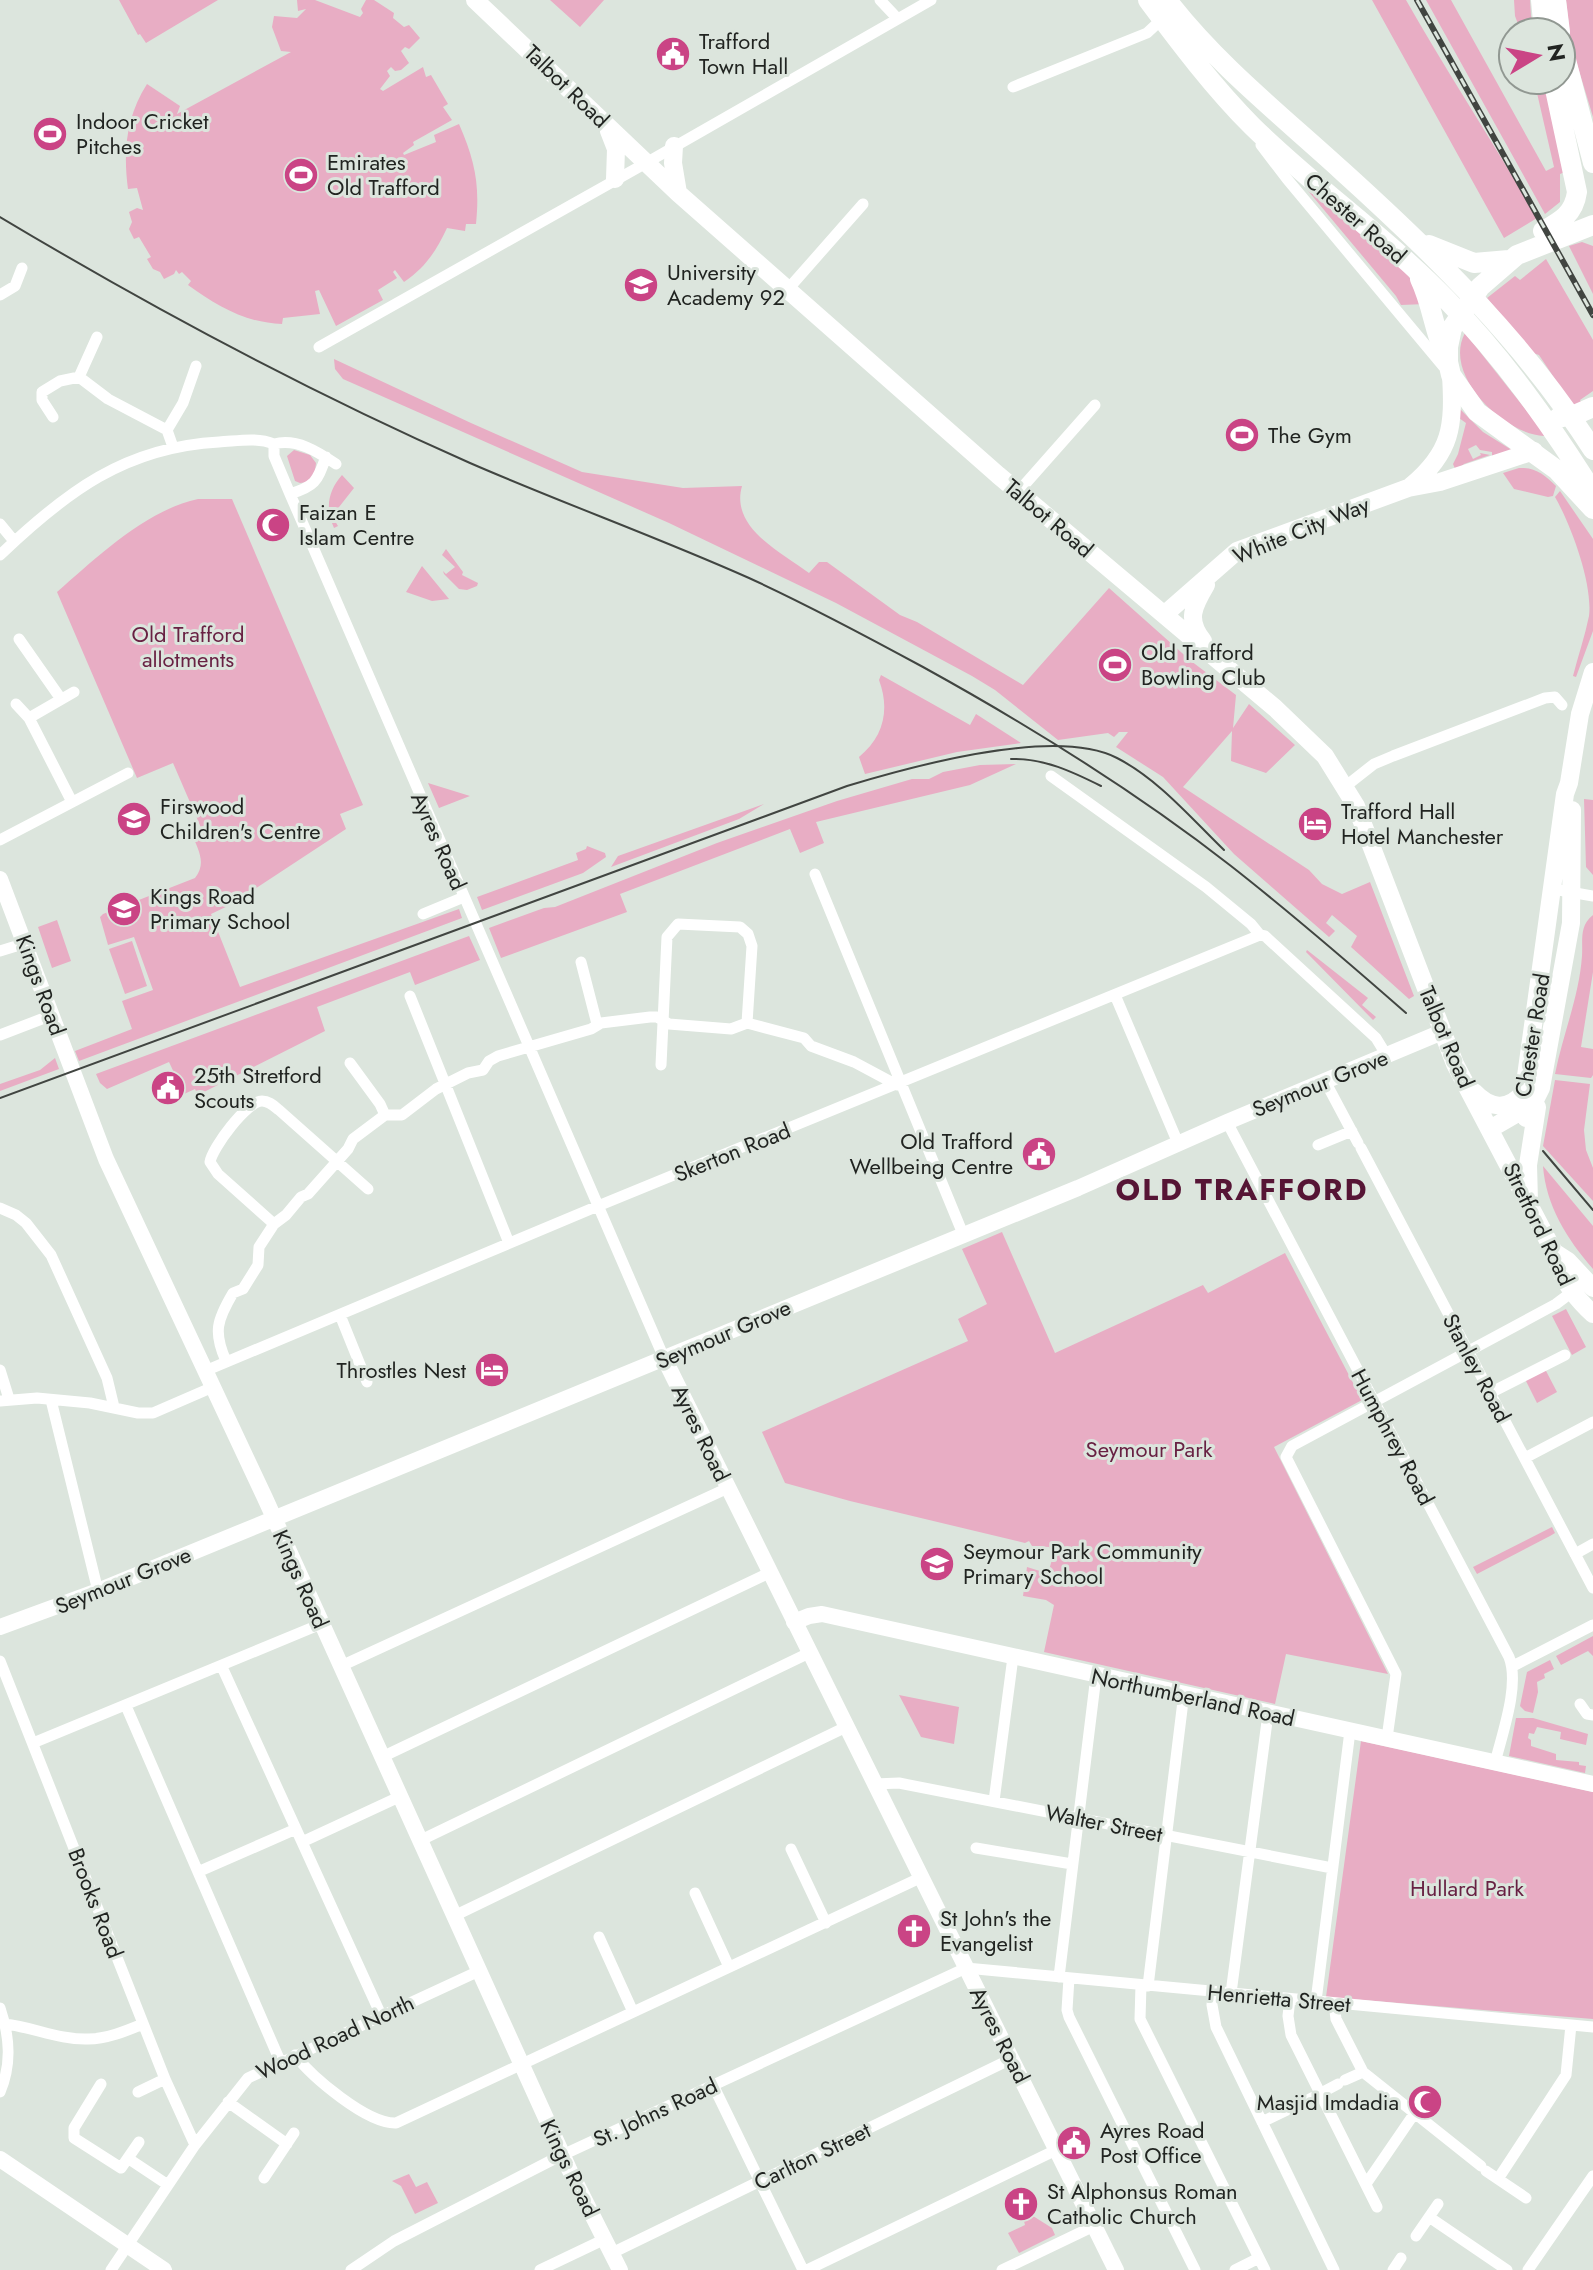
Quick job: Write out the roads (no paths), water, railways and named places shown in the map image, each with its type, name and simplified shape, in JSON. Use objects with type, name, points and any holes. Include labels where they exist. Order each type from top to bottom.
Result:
[{"type":"highway","name":"Chester Road","points":[[1148,0],[1202,41],[1474,297],[1581,422],[1593,450]]},
{"type":"highway","name":"Chester Road","points":[[1165,10],[1249,123],[1412,266],[1461,315],[1507,368],[1593,492]]},
{"type":"highway","points":[[1414,238],[1468,261],[1485,264],[1513,258],[1581,227],[1575,203],[1577,187],[1557,96]]},
{"type":"highway","points":[[1575,96],[1593,163]]},
{"type":"highway","points":[[1449,369],[1450,336],[1461,315],[1474,297],[1513,258]]},
{"type":"highway","points":[[1412,266],[1429,299],[1437,337],[1449,369],[1468,401],[1484,418],[1557,470],[1593,509]]},
{"type":"highway","points":[[1534,451],[1560,441],[1593,407]]},
{"type":"highway","points":[[1542,416],[1581,422]]},
{"type":"main road","name":"Talbot Road","points":[[475,0],[678,193],[1018,492],[1301,731],[1325,756],[1346,786],[1366,830],[1442,1032],[1462,1078],[1490,1129]]},
{"type":"main road","points":[[605,122],[616,149],[615,179]]},
{"type":"main road","points":[[674,146],[673,163],[678,193]]},
{"type":"main road","name":"White City Way","points":[[1408,488],[1435,465],[1446,445],[1451,427],[1449,369]]},
{"type":"main road","name":"White City Way","points":[[1165,614],[1237,551],[1408,488],[1440,482],[1534,451]]},
{"type":"main road","points":[[1212,574],[1194,606],[1191,621],[1197,634],[1220,661]]},
{"type":"main road","name":"Chester Road","points":[[1532,1090],[1563,806],[1580,714],[1593,672]]},
{"type":"main road","name":"Chester Road","points":[[1490,1129],[1504,1133],[1524,1122],[1571,923],[1572,806],[1569,783]]},
{"type":"main road","name":"Kings Road","points":[[0,879],[106,1159],[563,2155],[620,2270]]},
{"type":"main road","name":"Seymour Grove","points":[[0,1627],[98,1591],[664,1358],[1124,1168],[1442,1032]]},
{"type":"main road","points":[[1462,1078],[1490,1105],[1510,1105],[1532,1090]]},
{"type":"main road","points":[[1529,1203],[1532,1090]]},
{"type":"main road","name":"Stretford Road","points":[[1490,1129],[1561,1256],[1558,1269],[1572,1292],[1593,1314]]},
{"type":"main road","points":[[1561,1256],[1593,1288]]},
{"type":"main road","points":[[1561,1256],[1593,1298]]},
{"type":"main road","name":"Ayres Road","points":[[664,1358],[1116,2270]]},
{"type":"main road","name":"Northumberland Road","points":[[794,1622],[820,1614],[1593,1784]]},
{"type":"main road","points":[[0,2159],[164,2270]]},
{"type":"street","points":[[880,0],[897,18]]},
{"type":"street","points":[[319,347],[485,256],[931,0]]},
{"type":"street","points":[[1013,87],[1147,33],[1165,10]]},
{"type":"street","points":[[1249,123],[1283,174],[1449,369]]},
{"type":"street","points":[[789,288],[863,204]]},
{"type":"street","points":[[0,295],[15,286],[22,268]]},
{"type":"street","points":[[79,377],[97,337]]},
{"type":"street","points":[[167,430],[183,403],[196,366]]},
{"type":"street","points":[[53,417],[42,400],[42,392],[60,381],[79,377],[108,399],[167,430],[173,447]]},
{"type":"street","points":[[1018,492],[1095,405]]},
{"type":"street","points":[[0,555],[52,509],[109,471],[143,455],[173,447],[256,440],[274,444],[283,442],[304,446],[331,461],[315,482],[306,489],[290,494]]},
{"type":"street","name":"Ayres Road","points":[[274,444],[274,456],[290,494],[664,1358]]},
{"type":"street","points":[[0,524],[14,541]]},
{"type":"street","points":[[17,637],[61,699]]},
{"type":"street","points":[[29,718],[74,692]]},
{"type":"street","points":[[1346,786],[1364,771],[1393,756],[1545,698],[1559,697]]},
{"type":"street","points":[[16,704],[29,718],[72,802]]},
{"type":"street","points":[[0,840],[128,773]]},
{"type":"street","points":[[1051,776],[1172,862],[1251,924],[1376,1038],[1387,1056]]},
{"type":"street","points":[[815,874],[898,1084],[963,1234]]},
{"type":"street","points":[[1553,889],[1593,896]]},
{"type":"street","points":[[423,914],[465,900]]},
{"type":"street","points":[[661,1065],[667,937],[674,926],[693,923],[740,927],[750,938],[747,1023]]},
{"type":"street","name":"Skerton Road","points":[[205,1371],[1260,935]]},
{"type":"street","points":[[0,951],[26,943]]},
{"type":"street","points":[[581,962],[597,1024]]},
{"type":"street","points":[[1115,995],[1178,1143]]},
{"type":"street","points":[[410,996],[509,1243]]},
{"type":"street","points":[[0,1035],[52,1015]]},
{"type":"street","points":[[226,1361],[216,1335],[219,1321],[233,1293],[243,1289],[258,1265],[259,1247],[274,1224],[308,1194],[348,1149],[353,1139],[385,1115],[402,1115],[420,1103],[425,1095],[468,1073],[483,1070],[489,1061],[498,1056],[591,1029],[597,1024],[643,1017],[657,1017],[669,1024],[731,1029],[747,1023],[804,1038],[811,1046],[854,1062],[898,1084]]},
{"type":"street","points":[[350,1063],[385,1115]]},
{"type":"street","name":"Stanley Road","points":[[1325,1081],[1593,1588]]},
{"type":"street","points":[[274,1224],[218,1174],[210,1162],[214,1148],[247,1109],[258,1102],[268,1102],[368,1189]]},
{"type":"street","name":"Humphrey Road","points":[[1227,1122],[1513,1666]]},
{"type":"street","points":[[1318,1145],[1352,1131]]},
{"type":"street","points":[[0,1208],[26,1223],[51,1255],[107,1378],[114,1407]]},
{"type":"street","points":[[1387,1738],[1396,1674],[1286,1457],[1292,1446],[1556,1304],[1572,1292]]},
{"type":"street","points":[[340,1315],[367,1382]]},
{"type":"street","points":[[1490,1393],[1565,1355]]},
{"type":"street","points":[[0,1370],[4,1400],[51,1400],[138,1413],[153,1413],[213,1387]]},
{"type":"street","points":[[51,1400],[98,1591]]},
{"type":"street","points":[[1525,1458],[1593,1422]]},
{"type":"street","points":[[341,1666],[728,1488]]},
{"type":"street","points":[[1575,1554],[1593,1544]]},
{"type":"street","points":[[382,1757],[769,1573]]},
{"type":"street","points":[[33,1743],[321,1624]]},
{"type":"street","points":[[1495,1763],[1508,1713],[1513,1666],[1593,1625]]},
{"type":"street","points":[[419,1841],[809,1653]]},
{"type":"street","points":[[994,1801],[1013,1657]]},
{"type":"street","name":"Brooks Road","points":[[0,1661],[165,2079],[195,2145]]},
{"type":"street","points":[[222,1667],[381,2015]]},
{"type":"street","points":[[1096,1676],[1072,1864],[1064,1977],[1067,2010],[1195,2270]]},
{"type":"street","points":[[1184,1693],[1140,2019],[1265,2270]]},
{"type":"street","points":[[1580,1704],[1587,1714],[1593,1715]]},
{"type":"street","points":[[126,1706],[280,2061]]},
{"type":"street","points":[[1231,1993],[1268,1714]]},
{"type":"street","points":[[454,1916],[846,1727]]},
{"type":"street","points":[[1316,2001],[1350,1731]]},
{"type":"street","name":"Walter Street","points":[[875,1784],[899,1783],[1332,1868]]},
{"type":"street","points":[[302,1842],[399,1797]]},
{"type":"street","points":[[200,1871],[296,1829]]},
{"type":"street","points":[[976,1848],[991,1856],[1072,1864]]},
{"type":"street","points":[[791,1849],[826,1923]]},
{"type":"street","points":[[295,2055],[318,2082],[379,2120],[389,2123],[419,2113],[922,1877]]},
{"type":"street","points":[[695,1893],[729,1967]]},
{"type":"street","points":[[599,1937],[633,2012]]},
{"type":"street","name":"Henrietta Street","points":[[966,1968],[1593,2027]]},
{"type":"street","name":"St. Johns Road","points":[[351,2270],[394,2241],[563,2155],[966,1968]]},
{"type":"street","name":"Wood Road North","points":[[111,2270],[195,2145],[248,2078],[479,1971]]},
{"type":"street","points":[[1213,1991],[1216,2027],[1334,2270]]},
{"type":"street","points":[[1290,1999],[1288,2016],[1291,2035],[1377,2207]]},
{"type":"street","points":[[1334,2003],[1336,2019],[1363,2072],[1467,2163],[1484,2168],[1526,2198]]},
{"type":"street","points":[[0,2008],[9,2058],[0,2092]]},
{"type":"street","points":[[5,2024],[88,2039],[143,2024]]},
{"type":"street","points":[[1498,2179],[1563,2081],[1568,2068],[1571,2025]]},
{"type":"street","name":"Carlton Street","points":[[540,2270],[608,2246],[760,2181],[1011,2059]]},
{"type":"street","points":[[1304,2102],[1363,2072]]},
{"type":"street","points":[[138,2092],[165,2079]]},
{"type":"street","points":[[101,2084],[74,2128],[74,2138],[118,2167],[124,2166],[139,2142]]},
{"type":"street","points":[[713,2085],[805,2270],[1056,2150]]},
{"type":"street","points":[[228,2102],[287,2144]]},
{"type":"street","points":[[1262,2122],[1291,2108]]},
{"type":"street","points":[[1366,2184],[1414,2114]]},
{"type":"street","points":[[264,2178],[294,2133]]},
{"type":"street","points":[[129,2159],[168,2185]]},
{"type":"street","points":[[1528,2270],[1593,2176]]},
{"type":"street","points":[[1416,2236],[1438,2204]]},
{"type":"street","points":[[1429,2217],[1507,2270]]},
{"type":"street","points":[[1002,2270],[1094,2226]]},
{"type":"street","points":[[1235,2270],[1259,2258]]},
{"type":"street","points":[[1393,2270],[1401,2258]]},
{"type":"tram line","points":[[0,217],[173,316],[349,407],[470,463],[749,578],[963,689],[1081,760],[1195,838],[1298,920],[1406,1013]]},
{"type":"tram line","points":[[0,1098],[847,786],[983,752],[1058,746],[1090,749],[1117,758],[1174,800],[1224,850]]},
{"type":"tram line","points":[[1011,759],[1047,763],[1101,786]]},
{"type":"tram line","points":[[1543,1151],[1593,1210]]},
{"type":"railway","points":[[1417,0],[1593,315]]},
{"type":"place","name":"Trafford Town Hall","points":[[673,54]]},
{"type":"place","name":"Indoor Cricket Pitches","points":[[50,134]]},
{"type":"place","name":"Emirates Old Trafford","points":[[301,175]]},
{"type":"place","name":"University Academy 92","points":[[641,285]]},
{"type":"place","name":"The Gym","points":[[1242,435]]},
{"type":"place","name":"Faizan E Islam Centre","points":[[273,525]]},
{"type":"place","name":"Old Trafford Bowling Club","points":[[1115,665]]},
{"type":"place","name":"Firswood Children's Centre","points":[[134,819]]},
{"type":"place","name":"Trafford Hall Hotel Manchester","points":[[1315,824]]},
{"type":"place","name":"Kings Road Primary School","points":[[124,909]]},
{"type":"place","name":"25th Stretford Scouts","points":[[168,1088]]},
{"type":"place","name":"Old Trafford Wellbeing Centre","points":[[1039,1154]]},
{"type":"place","name":"Throstles Nest","points":[[492,1370]]},
{"type":"place","name":"Seymour Park Community Primary School","points":[[937,1564]]},
{"type":"place","name":"St John's the Evangelist","points":[[914,1931]]},
{"type":"place","name":"Masjid Imdadia","points":[[1425,2102]]},
{"type":"place","name":"Ayres Road Post Office","points":[[1074,2143]]},
{"type":"place","name":"St Alphonsus Roman Catholic Church","points":[[1021,2204]]},
{"type":"district","name":"OLD TRAFFORD","points":[[1242,1189]]},
{"type":"park label","name":"Old Trafford allotments","points":[[188,646]]},
{"type":"park label","name":"Seymour Park","points":[[1149,1449]]},
{"type":"park label","name":"Hullard Park","points":[[1467,1888]]}]
